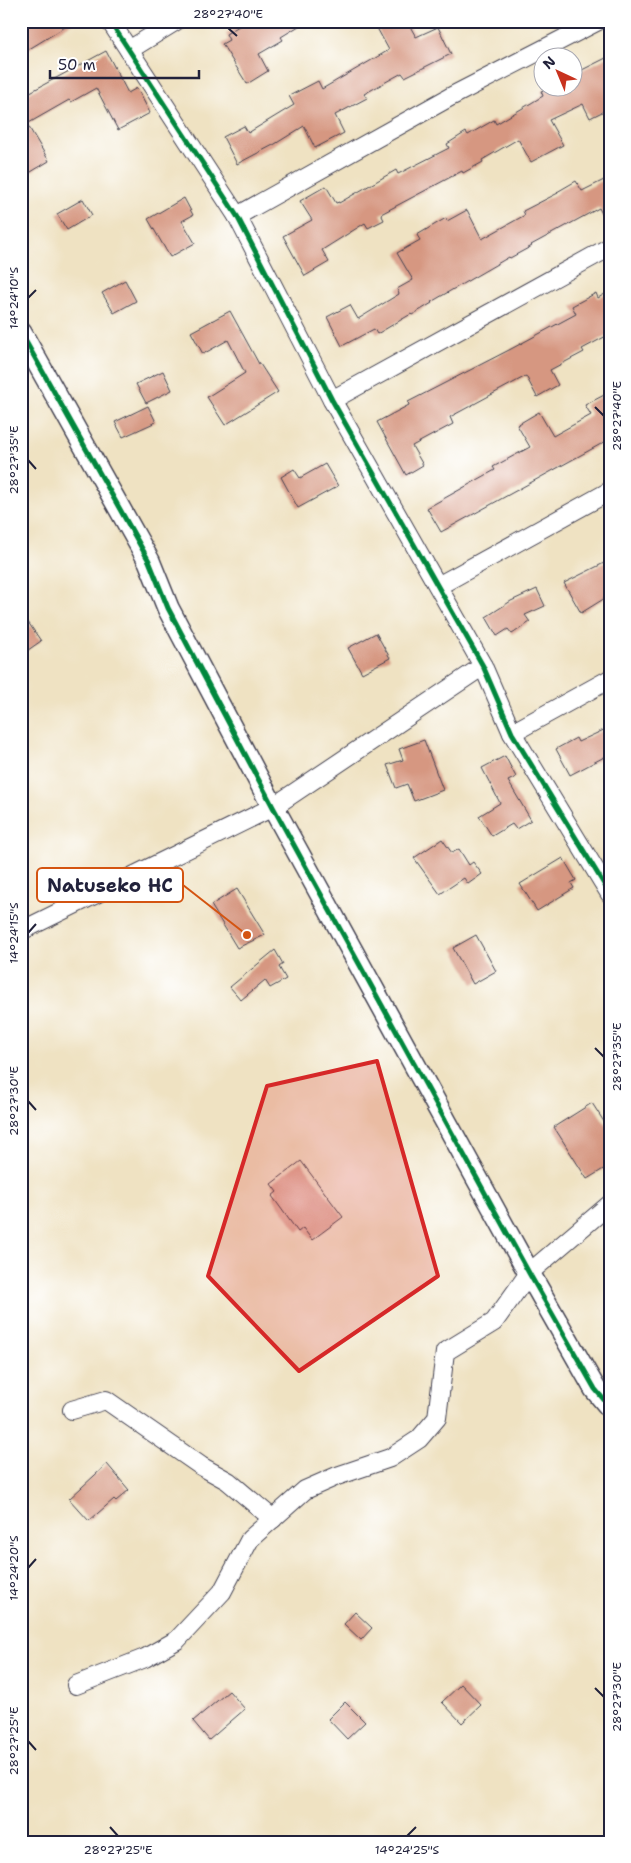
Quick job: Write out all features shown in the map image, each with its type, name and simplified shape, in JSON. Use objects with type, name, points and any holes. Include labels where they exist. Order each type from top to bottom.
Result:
[{"type":"street","points":[[110,21],[237,216],[332,400],[482,666],[512,733],[610,894]]},
{"type":"street","points":[[129,50],[176,21]]},
{"type":"street","points":[[237,216],[450,97],[598,21]]},
{"type":"street","points":[[332,400],[610,247]]},
{"type":"street","points":[[21,333],[149,561],[168,608],[273,807],[529,1273],[595,1389],[610,1407]]},
{"type":"street","points":[[438,586],[610,491]]},
{"type":"street","points":[[21,931],[273,807],[482,666]]},
{"type":"street","points":[[512,733],[610,679]]},
{"type":"street","points":[[76,1685],[145,1658],[176,1640],[222,1592],[250,1539],[305,1490],[337,1476],[390,1458],[419,1439],[437,1418],[445,1352],[494,1322],[529,1273],[610,1204]]},
{"type":"street","points":[[72,1410],[106,1400],[202,1466],[228,1481],[273,1519]]},
{"type":"highlighted area","points":[[377,1061],[438,1276],[299,1371],[208,1276],[267,1086]]},
{"type":"building","points":[[21,21],[75,21],[21,54]]},
{"type":"building","points":[[247,21],[307,21],[281,37],[283,40],[259,54],[268,71],[247,84],[222,44],[229,40],[226,34]]},
{"type":"building","points":[[388,21],[407,21],[416,37],[438,27],[451,54],[405,77],[402,73],[364,94],[367,98],[335,115],[344,133],[315,148],[304,126],[237,164],[223,137],[244,126],[248,133],[294,105],[289,96],[318,81],[322,89],[389,50],[377,28]]},
{"type":"building","points":[[106,51],[128,93],[137,88],[150,113],[118,130],[96,88],[71,102],[69,100],[27,124],[49,161],[21,178],[21,97]]},
{"type":"building","points":[[610,56],[610,108],[590,118],[583,104],[549,120],[563,145],[531,162],[518,139],[463,173],[462,171],[381,214],[384,220],[368,228],[365,223],[322,250],[329,262],[305,276],[283,236],[312,220],[300,201],[326,186],[336,203],[339,203],[396,170],[398,174],[449,148],[447,144],[466,132],[468,135],[494,120],[496,124],[540,98],[584,98],[584,69]]},
{"type":"building","points":[[604,180],[610,191],[610,229],[599,208],[509,257],[377,334],[374,329],[342,346],[327,317],[350,305],[358,319],[399,294],[397,289],[413,280],[397,253],[420,240],[417,235],[446,218],[447,221],[467,210],[482,239],[525,215],[523,211],[558,193],[576,181],[582,191]]},
{"type":"building","points":[[184,198],[193,215],[182,221],[195,243],[170,257],[148,219]]},
{"type":"building","points":[[83,199],[92,215],[67,230],[57,214]]},
{"type":"building","points":[[125,280],[136,301],[114,313],[102,293]]},
{"type":"building","points":[[610,291],[610,334],[582,349],[584,352],[550,370],[558,385],[537,397],[526,376],[450,417],[453,424],[412,446],[423,465],[406,475],[377,422],[409,405],[408,402],[576,314],[572,306],[596,293],[598,298]]},
{"type":"building","points":[[230,311],[259,364],[278,392],[225,425],[207,397],[245,373],[228,340],[203,354],[191,332]]},
{"type":"building","points":[[163,371],[172,390],[146,403],[136,384]]},
{"type":"building","points":[[610,392],[610,439],[441,532],[427,508],[495,470],[493,467],[530,447],[517,425],[539,412],[553,436],[591,415],[585,405]]},
{"type":"building","points":[[148,406],[156,422],[123,437],[115,422]]},
{"type":"building","points":[[325,464],[338,486],[298,508],[281,477],[294,469],[300,478]]},
{"type":"building","points":[[610,560],[610,595],[581,613],[564,583]]},
{"type":"building","points":[[537,589],[545,606],[525,615],[530,622],[512,634],[508,629],[497,636],[486,617],[511,601]]},
{"type":"building","points":[[21,612],[41,641],[21,655]]},
{"type":"building","points":[[376,633],[390,658],[362,673],[348,648]]},
{"type":"building","points":[[610,727],[610,754],[570,775],[556,749],[576,738],[578,742]]},
{"type":"building","points":[[424,740],[443,790],[414,801],[407,784],[396,788],[387,765],[403,760],[399,749]]},
{"type":"building","points":[[505,756],[516,777],[508,781],[531,820],[516,829],[512,824],[492,836],[479,816],[500,803],[482,768]]},
{"type":"building","points":[[442,839],[452,853],[459,849],[469,865],[473,862],[482,874],[468,884],[464,878],[440,894],[414,858]]},
{"type":"building","points":[[563,858],[576,880],[571,883],[574,888],[537,911],[520,884]]},
{"type":"building","points":[[237,889],[265,935],[237,948],[211,905]]},
{"type":"building","points":[[476,935],[496,971],[473,984],[453,948]]},
{"type":"building","points":[[275,950],[283,964],[279,967],[286,979],[270,988],[265,980],[241,1000],[230,987]]},
{"type":"building","points":[[592,1103],[610,1131],[610,1165],[587,1179],[554,1127]]},
{"type":"building","points":[[301,1161],[343,1217],[312,1240],[303,1228],[298,1232],[272,1196],[277,1192],[271,1184]]},
{"type":"building","points":[[107,1464],[129,1490],[116,1501],[114,1499],[89,1521],[69,1499]]},
{"type":"building","points":[[355,1612],[372,1628],[361,1640],[344,1624]]},
{"type":"building","points":[[461,1684],[481,1705],[462,1723],[442,1702]]},
{"type":"building","points":[[229,1691],[245,1709],[209,1740],[193,1721]]},
{"type":"building","points":[[345,1702],[365,1722],[347,1739],[328,1719]]},
{"type":"cycle path","points":[[110,21],[237,216],[332,400],[483,666],[512,733],[610,894]]},
{"type":"cycle path","points":[[21,333],[149,561],[168,608],[273,807],[529,1273],[595,1389],[610,1407]]},
{"type":"place","name":"Natuseko HC","points":[[247,935]]}]
